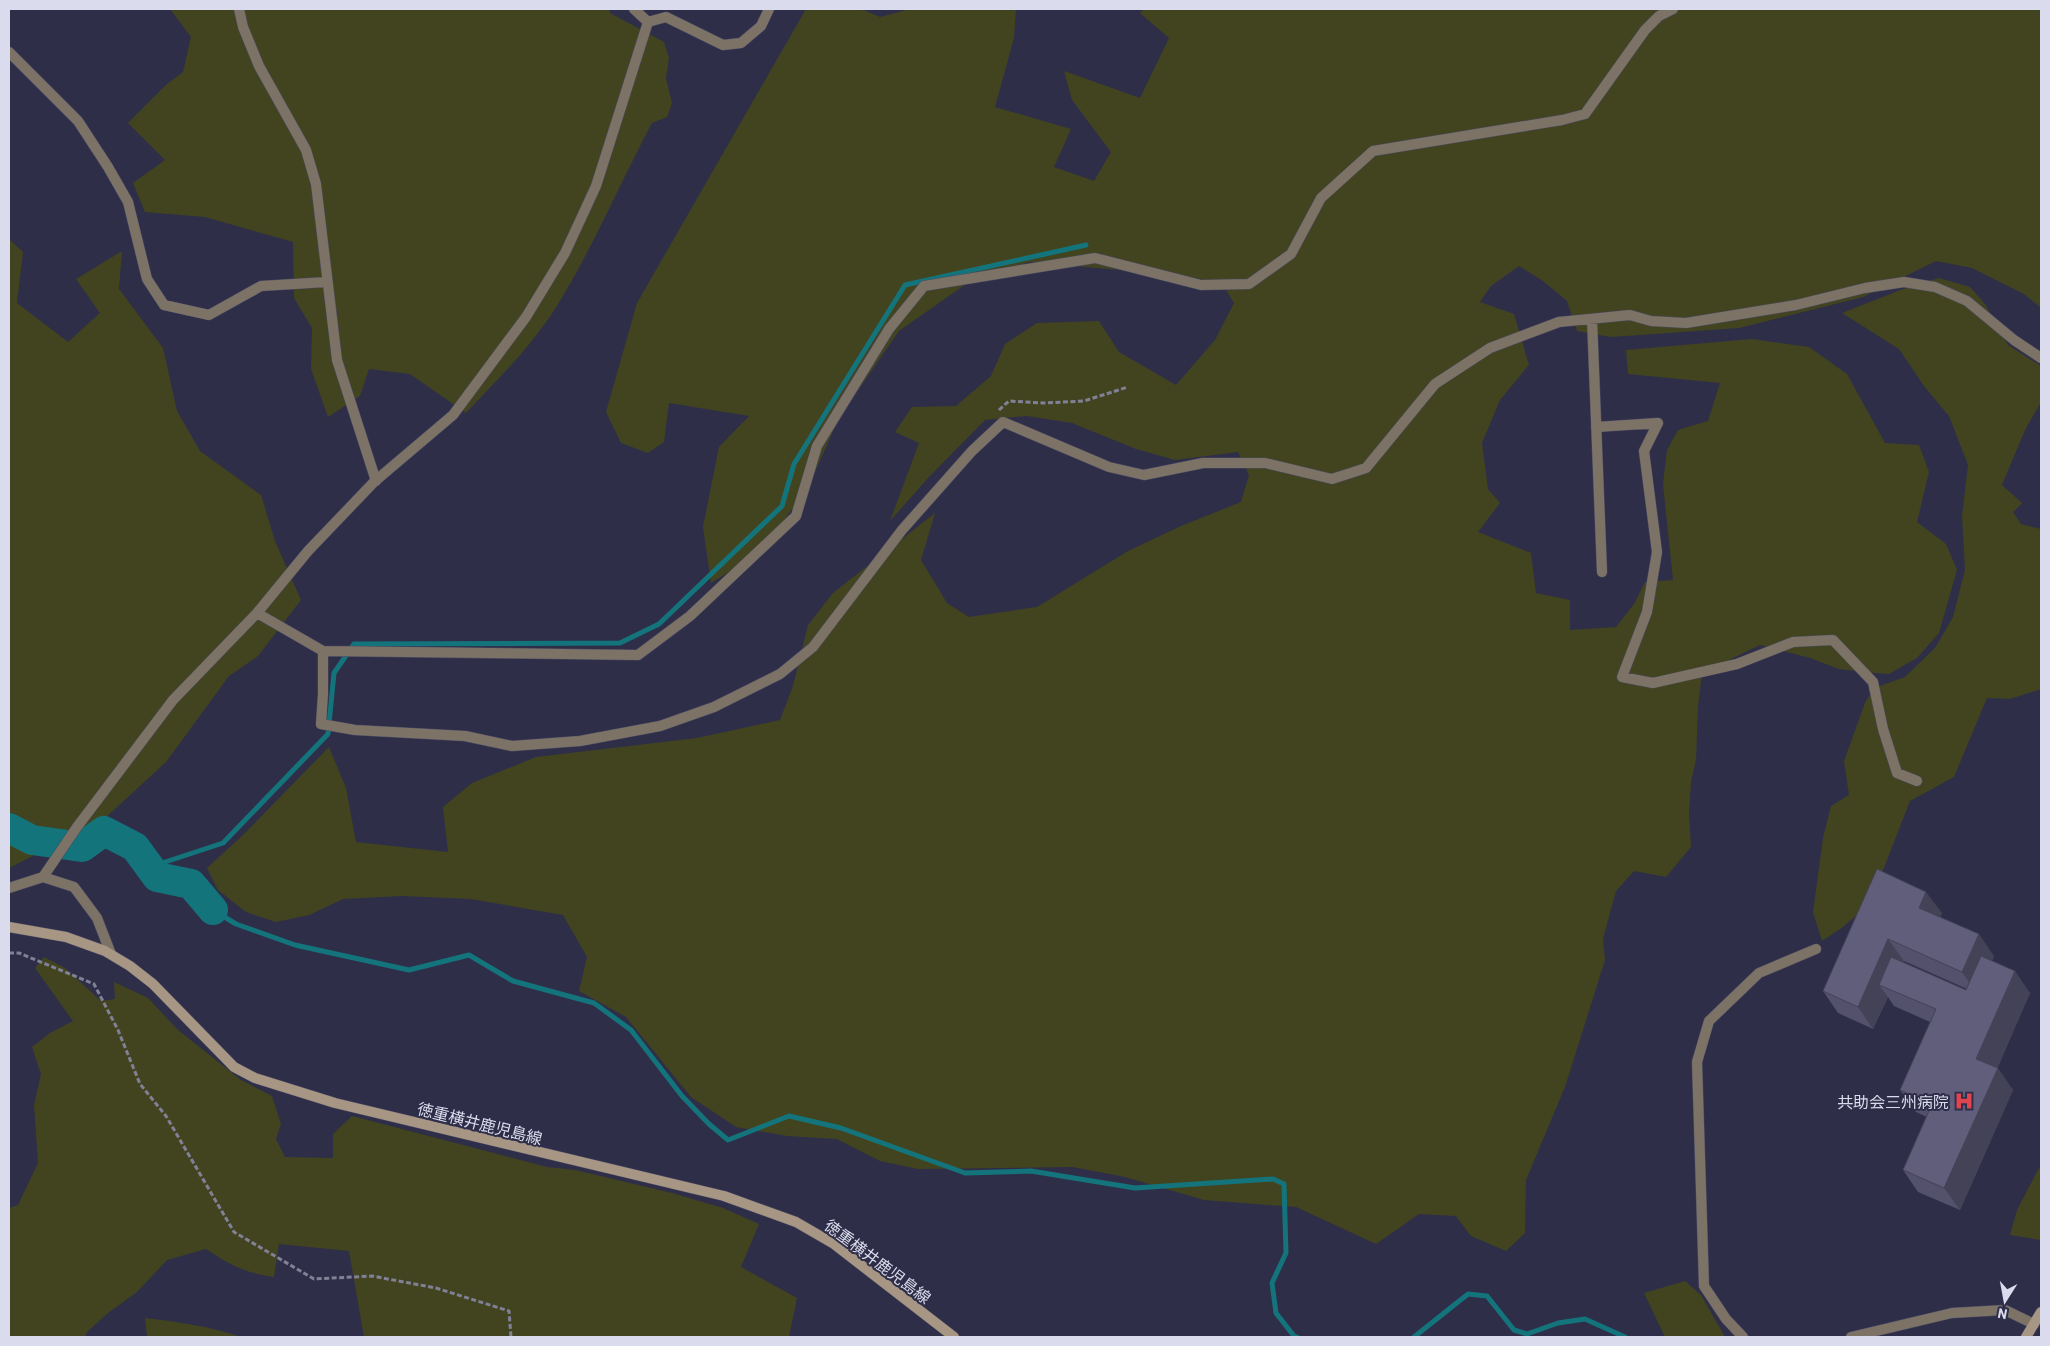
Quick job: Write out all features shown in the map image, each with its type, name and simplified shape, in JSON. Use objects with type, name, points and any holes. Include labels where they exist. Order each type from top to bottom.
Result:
[{"type":"main road","name":"徳重横井鹿児島線","points":[[9,928],[66,937],[111,954],[153,984],[234,1067],[255,1078],[335,1103],[724,1196],[790,1220],[834,1244],[954,1337]]},
{"type":"main road","points":[[2026,1337],[2041,1312]]},
{"type":"street","points":[[239,9],[243,27],[259,66],[306,150],[316,184],[337,360],[376,481]]},
{"type":"street","points":[[634,9],[648,22]]},
{"type":"street","points":[[648,22],[666,17],[723,45],[741,43],[761,26],[770,9]]},
{"type":"street","points":[[257,613],[323,651],[638,655],[690,616],[796,516],[817,446],[889,329],[924,286],[1095,258],[1201,286],[1249,284],[1290,254],[1321,198],[1373,150],[1562,120],[1586,114],[1645,30],[1659,16],[1673,9]]},
{"type":"street","points":[[44,877],[77,827],[173,700],[257,613],[308,551],[376,481],[453,414],[526,317],[565,253],[596,186],[648,22]]},
{"type":"street","points":[[9,52],[78,121],[108,167],[128,202],[148,279],[164,305],[209,315],[261,286],[327,282]]},
{"type":"street","points":[[323,651],[324,694],[321,724],[355,730],[465,736],[512,746],[580,741],[660,726],[714,707],[780,674],[813,647],[902,530],[972,452],[1003,422],[1109,467],[1144,475],[1203,462],[1265,462],[1332,479],[1366,468],[1435,384],[1490,348],[1559,322],[1630,315],[1651,321],[1686,323],[1796,304],[1865,288],[1904,282],[1935,287],[1967,301],[2014,340],[2041,358]]},
{"type":"street","points":[[1592,319],[1602,572]]},
{"type":"street","points":[[1596,427],[1658,423],[1644,451],[1657,552],[1647,612],[1622,677],[1653,684],[1737,664],[1793,642],[1833,640],[1873,682],[1883,729],[1897,773],[1917,781]]},
{"type":"street","points":[[9,888],[44,877],[74,887],[97,918],[111,954]]},
{"type":"street","points":[[1743,1337],[1726,1320],[1704,1286],[1697,1062],[1709,1021],[1759,973],[1816,949]]},
{"type":"street","points":[[1851,1337],[1952,1313],[2004,1310],[2034,1324]]},
{"type":"path","points":[[995,413],[1009,401],[1043,403],[1084,402],[1128,387]]},
{"type":"path","points":[[9,953],[19,953],[94,984],[118,1030],[140,1084],[166,1116],[234,1232],[314,1279],[372,1276],[436,1288],[509,1311],[511,1337]]},
{"type":"green space","points":[[170,9],[609,9],[610,13],[664,42],[669,58],[666,78],[672,103],[667,117],[652,123],[593,241],[555,309],[524,350],[466,413],[410,374],[369,369],[360,396],[328,417],[311,369],[312,328],[294,298],[293,242],[205,217],[145,212],[133,183],[165,160],[128,123],[167,84],[183,72],[191,37]]},
{"type":"green space","points":[[806,9],[861,9],[880,17],[910,9],[1016,9],[1014,38],[995,107],[1071,129],[1054,167],[1094,181],[1111,152],[1072,100],[1064,71],[1140,98],[1169,38],[1140,13],[1144,9],[2041,9],[2041,308],[2024,294],[1972,268],[1936,261],[1863,297],[1739,328],[1611,337],[1577,331],[1567,301],[1543,281],[1519,266],[1491,286],[1480,302],[1514,314],[1529,365],[1500,400],[1482,443],[1488,489],[1500,503],[1478,532],[1531,553],[1536,593],[1570,600],[1570,630],[1616,627],[1634,604],[1645,582],[1673,580],[1663,484],[1667,450],[1678,430],[1708,421],[1720,383],[1628,374],[1626,350],[1752,339],[1809,347],[1847,374],[1885,443],[1919,445],[1929,472],[1917,522],[1946,544],[1957,570],[1939,633],[1917,658],[1889,674],[1839,669],[1810,658],[1760,645],[1702,673],[1698,707],[1696,760],[1691,782],[1689,813],[1691,847],[1666,877],[1634,871],[1616,891],[1603,939],[1605,960],[1565,1087],[1526,1180],[1525,1233],[1506,1251],[1471,1236],[1456,1216],[1419,1214],[1376,1244],[1296,1207],[1204,1200],[1125,1177],[1073,1167],[918,1169],[880,1161],[837,1139],[787,1136],[736,1127],[691,1097],[626,1017],[579,991],[587,957],[563,915],[471,899],[401,896],[343,899],[309,915],[276,922],[246,912],[218,890],[207,868],[241,837],[329,747],[346,788],[356,842],[448,852],[443,807],[472,783],[536,757],[697,738],[780,720],[793,686],[808,625],[833,593],[935,513],[921,560],[947,603],[969,617],[1037,607],[1128,551],[1181,526],[1241,502],[1249,475],[1238,452],[1175,460],[1136,449],[1072,423],[1027,416],[985,420],[929,477],[890,521],[919,443],[895,432],[912,407],[956,406],[991,376],[1005,344],[1037,323],[1099,321],[1119,352],[1176,385],[1215,340],[1234,303],[1222,283],[1177,275],[1029,262],[966,284],[899,331],[839,418],[810,483],[763,551],[711,583],[703,527],[719,447],[749,416],[669,403],[664,442],[648,453],[621,443],[606,412],[637,303]]},
{"type":"green space","points":[[9,239],[23,252],[17,303],[68,342],[100,313],[76,279],[122,251],[119,289],[163,348],[177,411],[200,451],[261,495],[275,541],[301,600],[258,656],[229,676],[166,762],[102,821],[9,868]]},
{"type":"green space","points":[[1939,278],[1970,287],[1985,304],[2008,345],[2041,366],[2041,402],[2025,430],[2002,485],[2022,503],[2013,512],[2021,524],[2041,529],[2041,689],[2010,699],[1987,698],[1954,777],[1910,801],[1878,883],[1866,907],[1843,927],[1822,941],[1813,912],[1823,838],[1831,806],[1849,795],[1844,761],[1865,703],[1874,688],[1905,677],[1935,648],[1953,617],[1965,570],[1962,516],[1968,465],[1949,416],[1924,386],[1899,349],[1842,313],[1903,289]]},
{"type":"green space","points":[[44,957],[65,968],[101,1001],[115,999],[114,982],[148,998],[178,1030],[241,1080],[272,1096],[281,1124],[276,1139],[285,1157],[333,1158],[333,1134],[352,1116],[547,1167],[575,1170],[672,1193],[723,1208],[759,1224],[741,1267],[797,1298],[789,1337],[364,1337],[349,1251],[279,1244],[274,1277],[238,1267],[206,1249],[167,1260],[137,1292],[108,1313],[87,1332],[85,1337],[9,1337],[9,1208],[18,1205],[38,1163],[34,1105],[41,1074],[32,1047],[50,1033],[73,1021],[35,968]]},
{"type":"green space","points":[[2039,1168],[2041,1169],[2041,1240],[2010,1235],[2017,1210]]},
{"type":"green space","points":[[1685,1281],[1701,1295],[1725,1337],[1665,1337],[1644,1293]]},
{"type":"green space","points":[[145,1318],[205,1327],[241,1337],[147,1337]]},
{"type":"building","points":[[1877,869],[1926,892],[1919,908],[1979,934],[1962,972],[1888,939],[1858,1007],[1823,991]]},
{"type":"building","points":[[1981,956],[2015,971],[1976,1059],[1998,1068],[1944,1188],[1903,1170],[1932,1104],[1900,1090],[1936,1009],[1879,985],[1891,957],[1966,990]]},
{"type":"waterway","points":[[150,867],[223,843],[328,734],[334,673],[354,644],[620,643],[659,624],[782,506],[794,464],[905,285],[1086,245]]},
{"type":"waterway","points":[[9,828],[32,840],[82,847],[104,831],[135,847],[157,877],[191,884],[213,910]]},
{"type":"waterway","points":[[213,910],[236,924],[295,945],[409,970],[469,955],[513,981],[594,1003],[631,1030],[682,1096],[709,1124],[728,1140],[789,1116],[841,1128],[965,1173],[1031,1171],[1135,1188],[1273,1179],[1284,1184],[1286,1253],[1272,1283],[1276,1313],[1294,1336],[1297,1337]]},
{"type":"waterway","points":[[1414,1337],[1468,1294],[1487,1296],[1514,1330],[1527,1334],[1558,1323],[1585,1319],[1625,1337]]},
{"type":"place","name":"共助会三州病院","points":[[1964,1101]]}]
